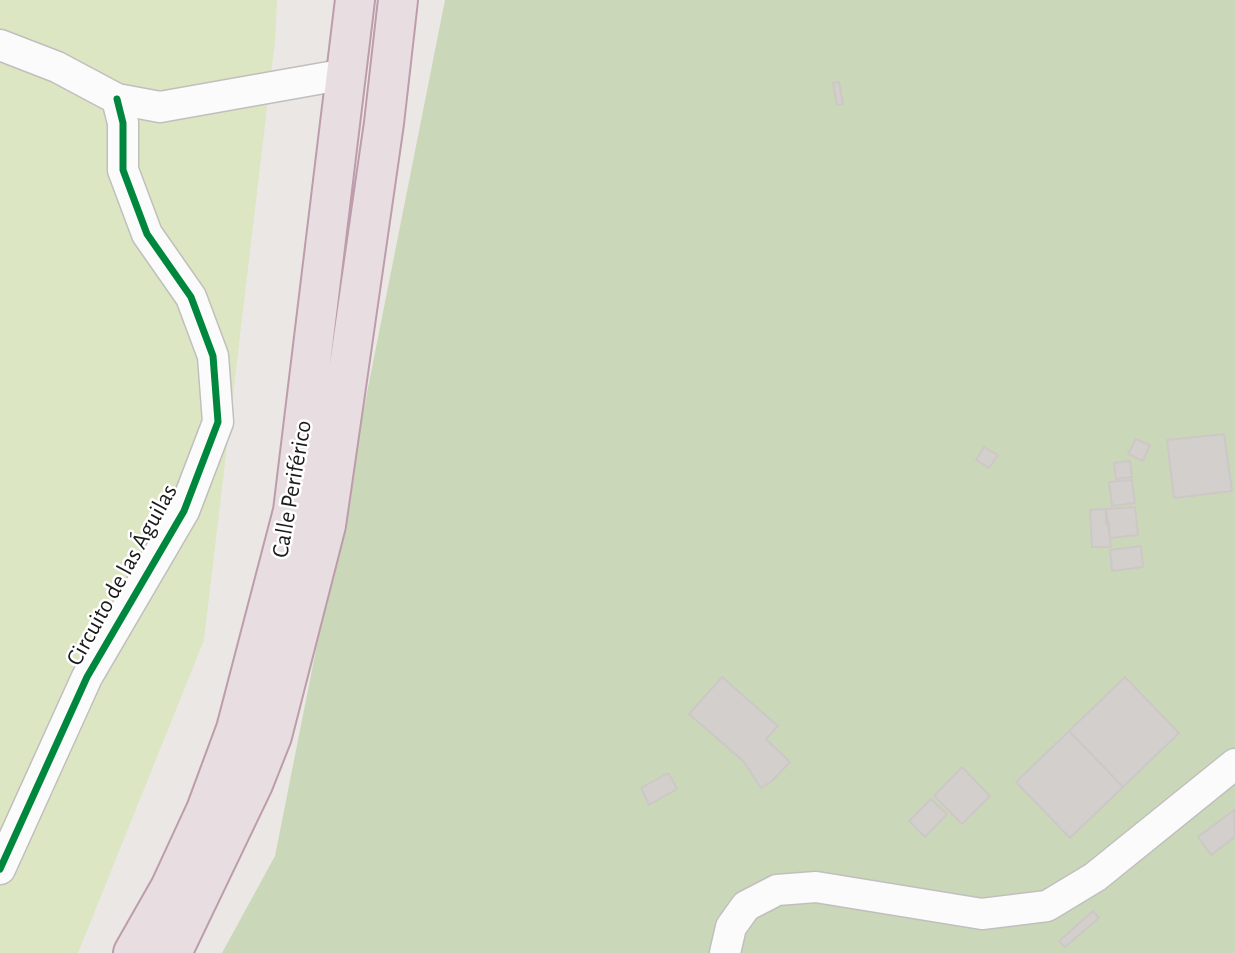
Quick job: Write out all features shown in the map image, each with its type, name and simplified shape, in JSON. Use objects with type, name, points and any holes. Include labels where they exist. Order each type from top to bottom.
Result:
[{"type":"highway","name":"Calle Periférico","points":[[133,953],[170,888],[201,821],[236,729],[293,511],[355,0]]},
{"type":"highway","name":"Calle Periférico","points":[[172,953],[203,893],[272,736],[326,525],[384,123],[398,0]]},
{"type":"highway","points":[[384,123],[424,0]]},
{"type":"street","points":[[0,45],[57,67],[117,99],[160,107],[346,74]]},
{"type":"street","name":"Circuito de las Águilas","points":[[0,869],[87,677],[184,511],[218,422],[213,356],[191,297],[147,234],[123,170],[123,123],[117,99]]},
{"type":"street","points":[[724,953],[731,927],[746,906],[777,890],[816,887],[982,914],[1047,906],[1095,877],[1235,764]]},
{"type":"green space","points":[[0,0],[277,0],[275,40],[204,640],[78,953],[0,953]]},
{"type":"green space","points":[[445,0],[1235,0],[1235,953],[222,953],[275,856]]},
{"type":"building","points":[[839,82],[843,104],[837,105],[833,83]]},
{"type":"building","points":[[1224,434],[1232,491],[1174,498],[1167,440]]},
{"type":"building","points":[[1136,439],[1150,445],[1143,461],[1128,454]]},
{"type":"building","points":[[984,447],[998,455],[989,468],[976,460]]},
{"type":"building","points":[[1130,461],[1132,477],[1116,479],[1114,463]]},
{"type":"building","points":[[1132,480],[1135,503],[1112,506],[1109,482]]},
{"type":"building","points":[[1135,507],[1138,535],[1110,538],[1106,509]]},
{"type":"building","points":[[1106,509],[1111,547],[1092,547],[1090,510]]},
{"type":"building","points":[[1141,546],[1143,567],[1112,571],[1110,550]]},
{"type":"building","points":[[722,677],[778,726],[766,739],[790,762],[772,781],[761,788],[743,761],[689,714]]},
{"type":"building","points":[[1125,677],[1179,733],[1123,787],[1069,731]]},
{"type":"building","points":[[1069,731],[1123,787],[1070,838],[1016,782]]},
{"type":"building","points":[[962,767],[990,796],[962,824],[934,796]]},
{"type":"building","points":[[669,774],[677,789],[649,805],[641,788]]},
{"type":"building","points":[[931,799],[947,814],[925,837],[909,821]]},
{"type":"building","points":[[1234,810],[1235,837],[1211,855],[1198,837]]},
{"type":"building","points":[[1093,911],[1099,918],[1065,947],[1059,941]]},
{"type":"cycle path","points":[[0,869],[87,677],[184,511],[218,422],[213,356],[191,297],[147,234],[123,170],[123,123],[117,99]]}]
